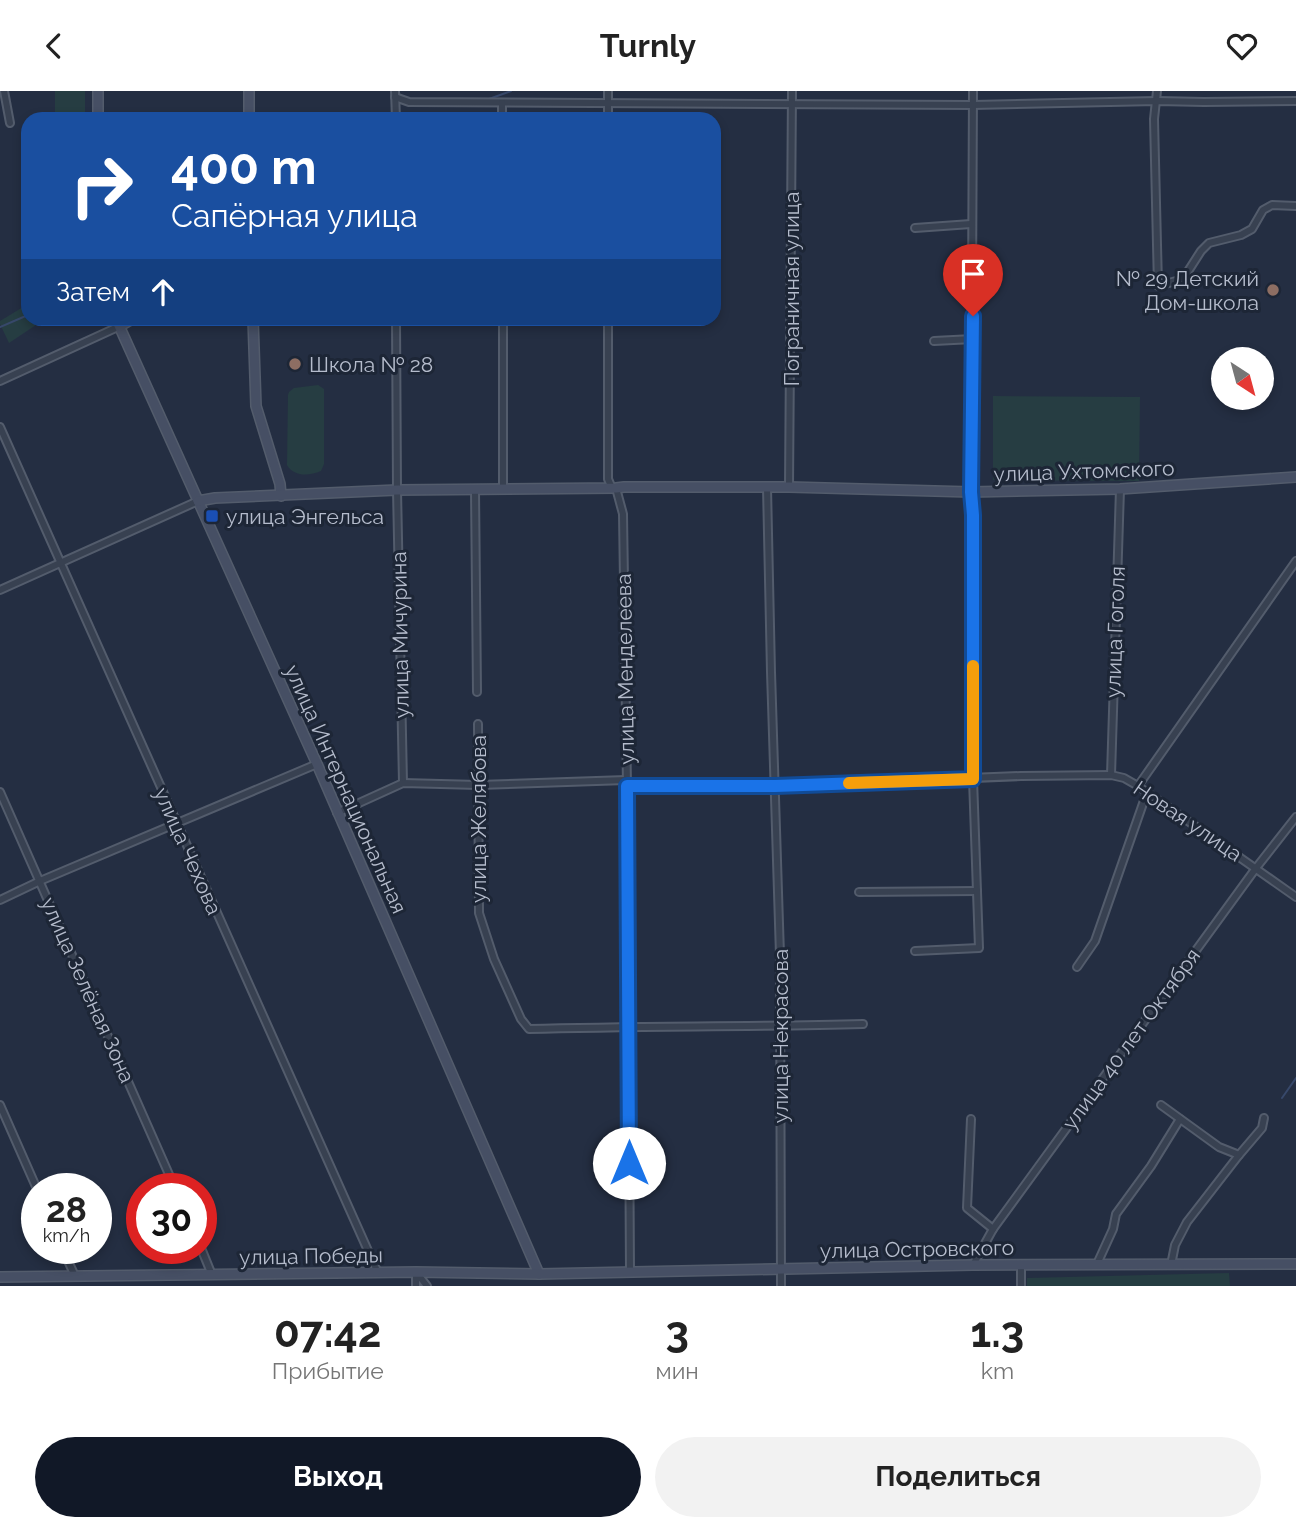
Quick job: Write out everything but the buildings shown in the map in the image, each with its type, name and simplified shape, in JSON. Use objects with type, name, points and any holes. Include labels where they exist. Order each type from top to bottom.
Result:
[{"type":"main road","points":[[98,91],[98,112]]},
{"type":"main road","points":[[249,91],[249,112]]},
{"type":"main road","name":"улица Интернациональная","points":[[120,326],[317,764],[539,1274]]},
{"type":"main road","points":[[253,326],[256,406],[280,484],[281,496]]},
{"type":"main road","name":"улица Ухтомского","points":[[789,487],[971,492],[1120,489],[1296,477]]},
{"type":"main road","points":[[198,501],[397,490],[789,487]]},
{"type":"main road","name":"улица Островского","points":[[539,1274],[973,1265],[1296,1265]]},
{"type":"main road","name":"улица Победы","points":[[0,1277],[416,1272],[539,1274]]},
{"type":"street","points":[[4,91],[10,123]]},
{"type":"street","points":[[608,91],[608,112]]},
{"type":"street","name":"Пограничная улица","points":[[789,487],[792,91]]},
{"type":"street","points":[[915,951],[979,948],[973,779],[973,91]]},
{"type":"street","points":[[1157,91],[1154,119],[1158,286],[1185,276],[1209,243],[1241,235],[1252,229],[1263,210],[1272,205],[1296,206]]},
{"type":"street","points":[[395,94],[409,102],[502,103],[973,105],[1296,101]]},
{"type":"street","points":[[395,94],[396,112]]},
{"type":"street","points":[[502,103],[502,112]]},
{"type":"street","points":[[915,228],[971,224]]},
{"type":"street","points":[[0,381],[110,326]]},
{"type":"street","name":"улица Мичурина","points":[[396,326],[403,783]]},
{"type":"street","points":[[502,326],[503,488]]},
{"type":"street","name":"улица Менделеева","points":[[608,326],[608,479],[611,486],[616,488],[623,514],[630,1272]]},
{"type":"street","points":[[933,341],[973,339]]},
{"type":"street","name":"улица Чехова","points":[[0,427],[378,1273]]},
{"type":"street","name":"улица Некрасова","points":[[767,487],[781,1027],[781,1286]]},
{"type":"street","name":"улица Гоголя","points":[[1111,775],[1120,489]]},
{"type":"street","points":[[475,490],[477,692]]},
{"type":"street","points":[[0,590],[198,501]]},
{"type":"street","points":[[1138,786],[1296,561]]},
{"type":"street","name":"улица Желябова","points":[[478,724],[479,913],[495,960],[521,1019],[529,1029],[628,1026]]},
{"type":"street","points":[[0,900],[317,764]]},
{"type":"street","name":"Новая улица","points":[[403,783],[775,786],[1111,775],[1124,778],[1138,786],[1296,897]]},
{"type":"street","points":[[337,813],[403,783]]},
{"type":"street","name":"улица Зелёная Зона","points":[[0,792],[167,1173]]},
{"type":"street","points":[[1077,967],[1095,941],[1147,792]]},
{"type":"street","name":"улица 40 лет Октября","points":[[973,1265],[993,1229],[1296,817]]},
{"type":"street","points":[[859,891],[977,891]]},
{"type":"street","points":[[628,1026],[781,1027],[863,1024]]},
{"type":"street","points":[[0,1105],[30,1173]]},
{"type":"street","points":[[1161,1105],[1219,1147],[1239,1155]]},
{"type":"street","points":[[1171,1265],[1175,1245],[1183,1228],[1262,1128],[1264,1118]]},
{"type":"street","points":[[971,1119],[967,1208],[993,1229]]},
{"type":"street","points":[[1097,1264],[1113,1229],[1116,1215],[1180,1119]]},
{"type":"street","points":[[69,1264],[75,1276]]},
{"type":"street","points":[[208,1264],[213,1275]]},
{"type":"street","points":[[1021,1265],[1021,1286]]},
{"type":"street","points":[[416,1272],[416,1286]]},
{"type":"street","points":[[416,1272],[427,1286]]},
{"type":"green space","points":[[55,91],[85,91],[85,112],[55,112]]},
{"type":"green space","points":[[21,308],[21,326],[34,326],[9,343],[0,321]]},
{"type":"green space","points":[[318,385],[324,389],[324,464],[321,471],[316,473],[294,472],[287,465],[288,395],[294,388]]},
{"type":"green space","points":[[993,396],[1140,397],[1139,481],[993,480]]},
{"type":"green space","points":[[1229,1273],[1230,1286],[1027,1286],[1027,1278]]},
{"type":"waterway","points":[[489,99],[511,91]]},
{"type":"waterway","points":[[0,327],[21,318]]},
{"type":"waterway","points":[[1282,1098],[1296,1078]]},
{"type":"slow traffic","points":[[849,783],[973,779],[973,666]]},
{"type":"place","name":"№ 29 Детский Дом-школа","points":[[1273,290]]},
{"type":"place","name":"Школа № 28","points":[[295,364]]},
{"type":"place","name":"улица Энгельса","points":[[212,516]]},
{"type":"route","points":[[629,1163],[627,786],[775,786],[973,779],[973,316]]}]
